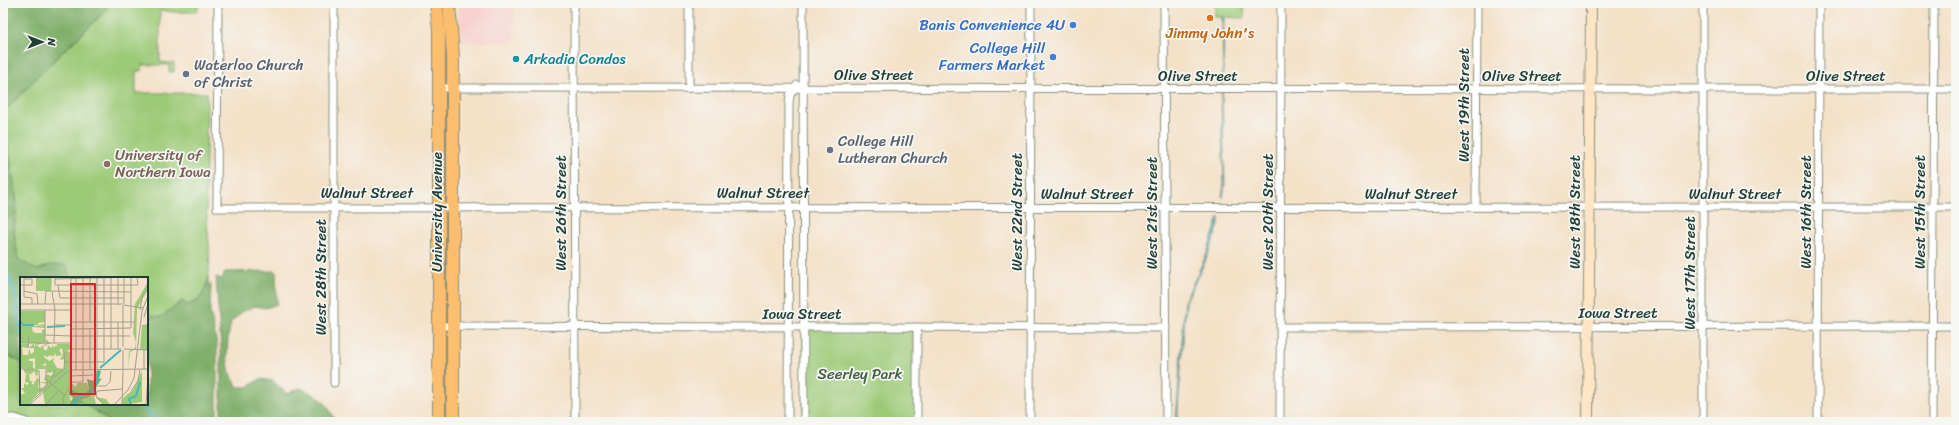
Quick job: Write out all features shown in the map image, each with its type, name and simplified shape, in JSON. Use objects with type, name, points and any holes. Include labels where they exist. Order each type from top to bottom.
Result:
[{"type":"main road","name":"University Avenue","points":[[436,3],[439,30],[439,422]]},
{"type":"main road","name":"University Avenue","points":[[449,3],[452,30],[453,88],[453,422]]},
{"type":"main road","name":"West 18th Street","points":[[1588,422],[1591,3]]},
{"type":"street","name":"Walnut Street","points":[[218,3],[217,208],[334,206],[1956,207]]},
{"type":"street","name":"West 28th Street","points":[[334,3],[334,383]]},
{"type":"street","name":"West 26th Street","points":[[574,3],[575,422]]},
{"type":"street","points":[[689,3],[689,88]]},
{"type":"street","points":[[803,3],[804,422]]},
{"type":"street","name":"West 22nd Street","points":[[1030,422],[1031,3]]},
{"type":"street","name":"West 21st Street","points":[[1164,3],[1166,422]]},
{"type":"street","name":"West 20th Street","points":[[1280,422],[1281,3]]},
{"type":"street","name":"West 19th Street","points":[[1476,207],[1477,3]]},
{"type":"street","name":"West 17th Street","points":[[1703,3],[1704,422]]},
{"type":"street","name":"West 16th Street","points":[[1818,422],[1819,3]]},
{"type":"street","name":"West 15th Street","points":[[1932,422],[1934,3]]},
{"type":"street","points":[[788,422],[789,104],[790,95],[801,78],[803,58]]},
{"type":"street","name":"Olive Street","points":[[439,88],[1956,89]]},
{"type":"street","name":"Iowa Street","points":[[438,326],[1166,328]]},
{"type":"street","name":"Iowa Street","points":[[1280,327],[1956,326]]},
{"type":"street","points":[[917,327],[917,422]]},
{"type":"street","points":[[3,418],[15,418],[26,422]]},
{"type":"shaded area","points":[[458,3],[514,3],[514,42],[462,42]]},
{"type":"green space","points":[[3,3],[107,3],[106,10],[46,68],[3,113]]},
{"type":"green space","name":"University of Northern Iowa","points":[[107,3],[200,3],[196,12],[172,12],[160,10],[160,62],[174,63],[174,72],[169,72],[169,65],[142,65],[142,71],[136,71],[136,93],[207,93],[206,189],[209,252],[208,280],[201,297],[191,304],[186,305],[182,301],[161,317],[148,315],[148,277],[69,277],[51,265],[37,270],[18,259],[14,232],[17,203],[7,139],[3,131],[3,113],[46,68],[106,11]]},
{"type":"green space","points":[[1215,3],[1244,3],[1244,18],[1215,17]]},
{"type":"green space","points":[[3,131],[7,139],[17,203],[14,232],[18,259],[37,270],[51,265],[66,265],[70,277],[20,277],[20,362],[3,353]]},
{"type":"green space","points":[[276,271],[277,304],[266,308],[255,306],[242,312],[231,322],[227,357],[230,373],[238,387],[248,387],[260,379],[273,381],[287,394],[300,388],[307,391],[318,397],[326,404],[335,422],[221,422],[221,349],[216,277],[222,279],[225,272]]},
{"type":"green space","points":[[208,280],[208,285],[211,284],[210,312],[217,344],[217,422],[111,422],[86,405],[148,405],[148,315],[161,317],[183,301],[186,305],[191,304],[198,300],[203,294]]},
{"type":"green space","name":"Seerley Park","points":[[804,327],[917,327],[917,422],[804,422]]},
{"type":"green space","points":[[3,353],[20,362],[20,405],[86,405],[111,422],[33,422],[13,415],[3,414]]},
{"type":"water","points":[[1222,17],[1224,17],[1223,62]]},
{"type":"water","points":[[1223,70],[1222,100],[1225,184],[1222,197],[1224,184],[1221,100]]},
{"type":"water","points":[[1219,217],[1219,225],[1207,257],[1186,301],[1176,422],[1185,300],[1206,256]]},
{"type":"waterway","points":[[3,259],[15,295],[20,328]]},
{"type":"waterway","points":[[141,405],[159,422]]},
{"type":"place","name":"Jimmy John's","points":[[1210,18]]},
{"type":"place","name":"Banis Convenience 4U","points":[[1073,25]]},
{"type":"place","name":"College Hill Farmers Market","points":[[1053,57]]},
{"type":"place","name":"Arkadia Condos","points":[[516,59]]},
{"type":"place","name":"Waterloo Church of Christ","points":[[186,74]]},
{"type":"place","name":"College Hill Lutheran Church","points":[[830,150]]},
{"type":"place","name":"University of Northern Iowa","points":[[107,164]]}]
